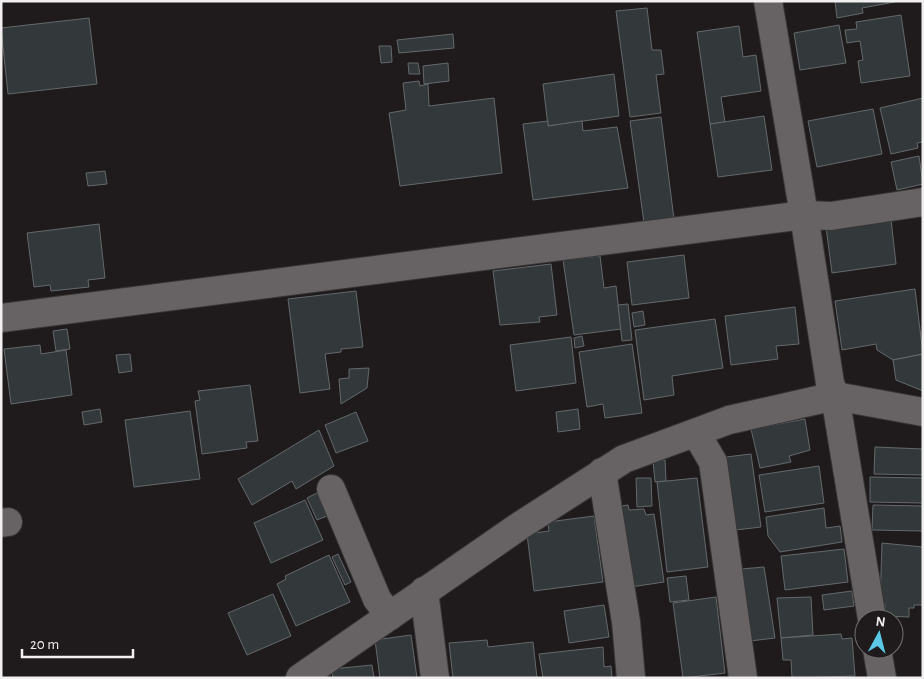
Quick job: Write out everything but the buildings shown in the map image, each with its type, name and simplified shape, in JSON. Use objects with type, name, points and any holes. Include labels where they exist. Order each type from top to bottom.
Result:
[{"type":"street","points":[[768,1],[830,383],[835,396],[870,609]]},
{"type":"street","points":[[1,318],[804,215],[831,216],[923,202]]},
{"type":"street","points":[[300,678],[424,591],[624,459],[729,420],[835,396],[923,412]]},
{"type":"street","points":[[696,432],[713,462],[743,678]]},
{"type":"street","points":[[602,472],[626,622],[632,678]]},
{"type":"street","points":[[331,489],[377,598],[390,616]]},
{"type":"street","points":[[424,591],[435,678]]},
{"type":"street","points":[[879,659],[882,678]]}]
